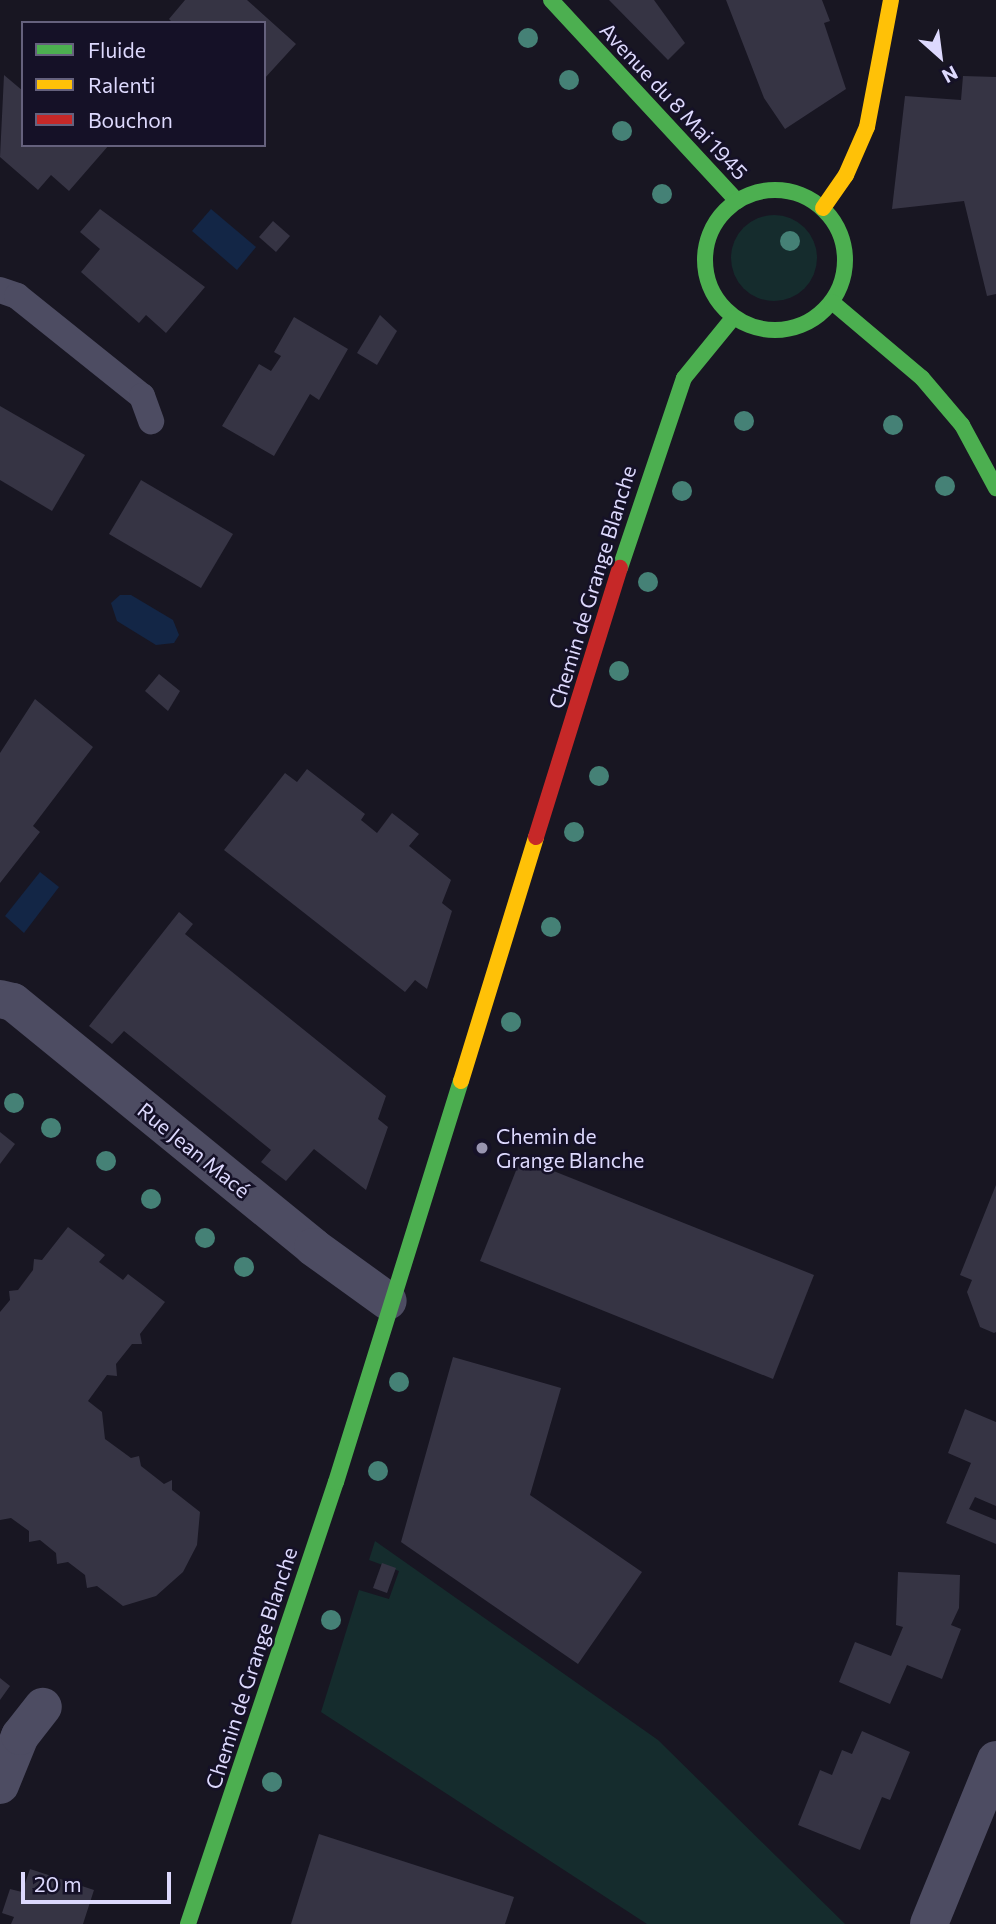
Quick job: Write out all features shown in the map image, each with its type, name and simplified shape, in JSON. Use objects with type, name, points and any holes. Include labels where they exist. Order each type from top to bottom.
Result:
[{"type":"street","name":"Avenue du 8 Mai 1945","points":[[551,0],[737,201]]},
{"type":"street","points":[[733,318],[775,331],[797,327],[832,302],[846,264],[836,225],[823,208],[846,174],[867,127],[891,0]]},
{"type":"street","name":"Avenue du 8 Mai 1945","points":[[733,318],[712,291],[704,258],[719,216],[737,201],[772,189],[790,191],[823,208]]},
{"type":"street","points":[[832,302],[922,378],[962,425],[996,488]]},
{"type":"street","name":"Chemin de Grange Blanche","points":[[188,1924],[336,1482],[388,1301],[657,449],[684,378],[733,318]]},
{"type":"street","name":"Rue Jean Macé","points":[[0,999],[13,1002],[313,1247],[388,1301]]},
{"type":"street","points":[[0,1785],[20,1736],[43,1707]]},
{"type":"street","points":[[929,1924],[996,1760]]},
{"type":"lane","points":[[0,290],[17,296],[142,396],[151,421]]},
{"type":"green space","points":[[774,215],[798,222],[810,234],[817,258],[810,282],[798,294],[774,301],[750,294],[738,282],[731,258],[738,234],[750,222]]},
{"type":"green space","points":[[375,1541],[658,1740],[845,1924],[647,1924],[321,1712],[359,1590],[389,1599],[399,1571],[369,1560]]},
{"type":"water","points":[[211,209],[256,247],[237,270],[192,231]]},
{"type":"water","points":[[120,595],[131,595],[173,620],[179,635],[174,643],[156,645],[117,621],[111,603]]},
{"type":"water","points":[[40,872],[59,887],[24,933],[5,916]]},
{"type":"building","points":[[185,0],[247,0],[296,44],[266,77],[266,21],[169,19]]},
{"type":"building","points":[[609,0],[654,0],[685,43],[668,60]]},
{"type":"building","points":[[726,0],[822,0],[830,21],[824,23],[846,89],[785,129],[764,98]]},
{"type":"building","points":[[4,75],[21,89],[21,147],[107,147],[69,191],[51,175],[38,190],[0,157]]},
{"type":"building","points":[[963,76],[996,77],[996,294],[987,296],[964,201],[892,209],[905,96],[961,100]]},
{"type":"building","points":[[100,209],[205,287],[166,333],[146,315],[139,323],[81,272],[100,249],[80,232]]},
{"type":"building","points":[[273,221],[290,236],[276,252],[259,237]]},
{"type":"building","points":[[380,315],[397,331],[377,365],[357,353]]},
{"type":"building","points":[[294,317],[348,349],[319,400],[310,394],[274,456],[222,426],[259,364],[271,371],[281,356],[274,352]]},
{"type":"building","points":[[0,406],[85,455],[52,511],[0,480]]},
{"type":"building","points":[[141,480],[233,534],[201,588],[109,534]]},
{"type":"building","points":[[159,674],[180,691],[168,711],[145,691]]},
{"type":"building","points":[[35,699],[93,747],[33,826],[40,832],[0,883],[0,753]]},
{"type":"building","points":[[307,769],[365,814],[361,820],[377,833],[392,813],[419,834],[409,846],[451,880],[442,903],[452,911],[427,989],[415,980],[405,992],[224,850],[285,773],[297,782]]},
{"type":"building","points":[[179,912],[193,924],[185,934],[386,1096],[378,1119],[388,1127],[366,1190],[314,1149],[286,1181],[261,1162],[271,1150],[124,1031],[112,1044],[89,1026]]},
{"type":"building","points":[[0,1132],[15,1144],[0,1164]]},
{"type":"building","points":[[521,1158],[814,1275],[773,1379],[480,1261]]},
{"type":"building","points":[[996,1185],[994,1333],[980,1327],[967,1292],[972,1280],[960,1275]]},
{"type":"building","points":[[68,1227],[105,1255],[99,1262],[123,1280],[128,1274],[165,1302],[140,1334],[142,1344],[132,1344],[116,1364],[117,1376],[107,1375],[88,1401],[102,1412],[105,1439],[131,1458],[139,1456],[141,1466],[164,1484],[172,1480],[172,1490],[200,1512],[197,1545],[183,1572],[156,1596],[123,1606],[97,1586],[87,1588],[85,1575],[68,1562],[57,1564],[56,1553],[40,1540],[29,1542],[29,1531],[11,1518],[0,1520],[0,1312],[10,1300],[9,1291],[18,1290],[33,1270],[34,1259],[42,1260]]},
{"type":"building","points":[[453,1357],[561,1388],[530,1495],[642,1572],[578,1664],[401,1542]]},
{"type":"building","points":[[965,1409],[996,1422],[996,1506],[975,1497],[969,1509],[996,1520],[996,1544],[946,1523],[971,1463],[948,1453]]},
{"type":"building","points":[[382,1563],[396,1568],[387,1593],[373,1588]]},
{"type":"building","points":[[898,1572],[960,1575],[959,1608],[951,1625],[961,1629],[942,1679],[907,1665],[890,1704],[839,1682],[855,1642],[891,1656],[903,1627],[896,1625]]},
{"type":"building","points":[[0,1678],[10,1686],[0,1700]]},
{"type":"building","points":[[862,1731],[910,1752],[890,1800],[882,1797],[860,1850],[798,1825],[820,1770],[832,1775],[842,1750],[852,1754]]},
{"type":"building","points":[[319,1834],[514,1897],[505,1924],[291,1924]]},
{"type":"building","points":[[30,1869],[94,1890],[83,1924],[11,1924],[14,1917],[2,1913],[10,1889],[22,1892]]},
{"type":"traffic: fast","points":[[551,0],[737,201]]},
{"type":"traffic: fast","points":[[775,190],[802,195],[825,210],[840,233],[845,260],[840,287],[825,310],[802,325],[775,330],[748,325],[725,310],[710,287],[705,260],[710,233],[725,210],[748,195],[775,190]]},
{"type":"traffic: fast","points":[[832,302],[922,378],[962,425],[996,488]]},
{"type":"traffic: fast","points":[[620,568],[684,378],[733,318]]},
{"type":"traffic: fast","points":[[188,1924],[336,1482],[461,1081]]},
{"type":"traffic: slow","points":[[823,208],[846,175],[867,127],[891,0]]},
{"type":"traffic: slow","points":[[461,1081],[536,837]]},
{"type":"traffic: jam","points":[[536,837],[620,568]]},
{"type":"place","name":"Chemin de Grange Blanche","points":[[482,1148]]}]
